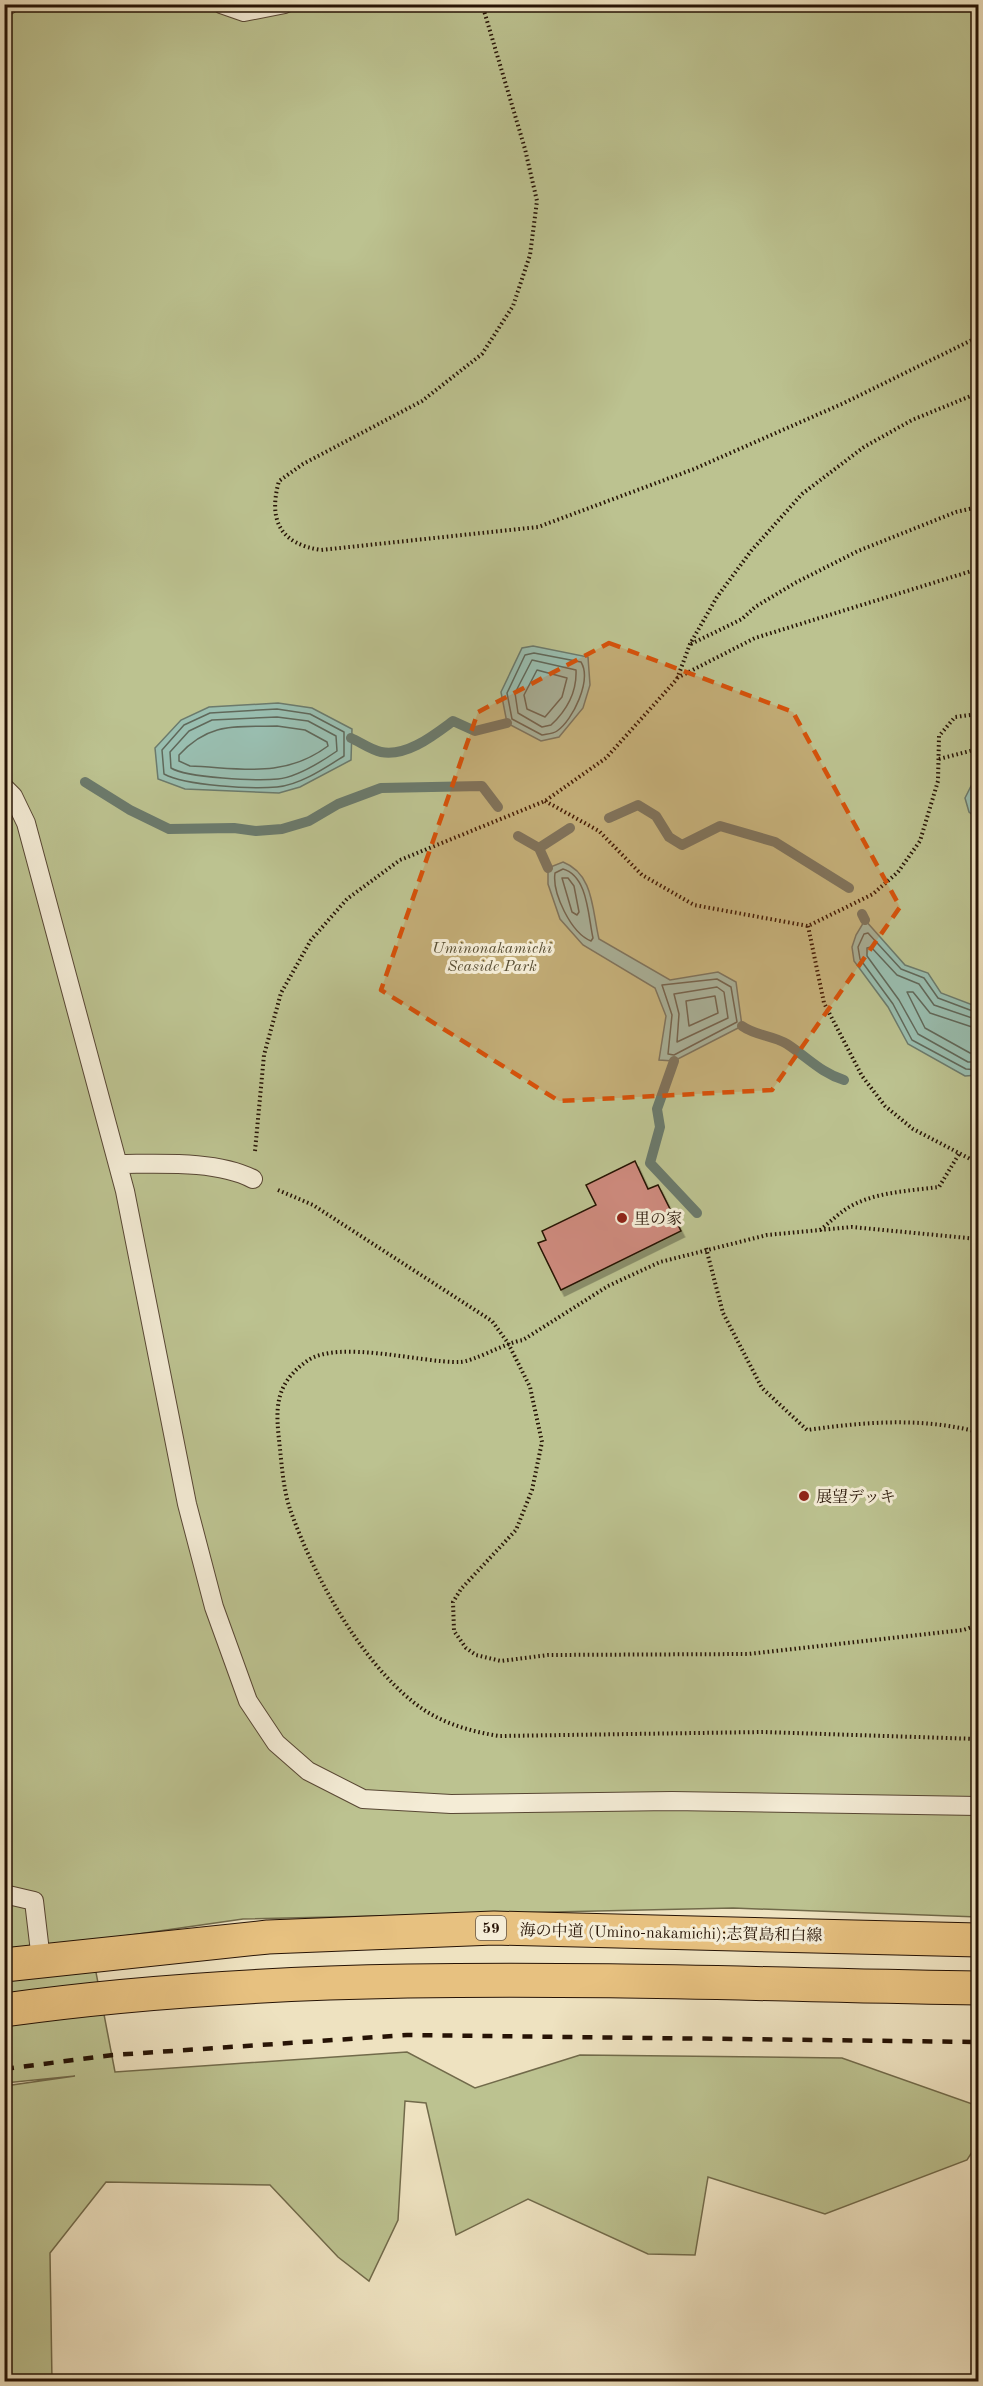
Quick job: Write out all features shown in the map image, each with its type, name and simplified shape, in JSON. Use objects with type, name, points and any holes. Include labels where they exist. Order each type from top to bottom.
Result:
[{"type":"main road","name":"海の中道 (Umino-nakamichi);志賀島和白線","points":[[4,1965],[268,1937],[494,1928],[978,1940]]},
{"type":"main road","points":[[4,2010],[276,1984],[496,1980],[978,1988]]},
{"type":"lane","points":[[4,8],[10,4]]},
{"type":"lane","points":[[221,4],[244,12],[285,4]]},
{"type":"lane","points":[[4,787],[13,796],[26,823],[118,1164],[188,1504],[214,1607],[248,1701],[276,1743],[308,1771],[363,1799],[374,1800],[451,1803],[672,1801],[978,1806]]},
{"type":"lane","points":[[118,1164],[160,1164],[235,1170],[253,1179]]},
{"type":"lane","points":[[4,1894],[34,1901],[41,1960]]},
{"type":"path","points":[[482,4],[525,149],[537,201],[530,255],[513,306],[482,354],[422,401],[303,464],[279,481],[274,500],[280,529],[300,547],[321,550],[538,527],[694,469],[844,403],[978,337]]},
{"type":"path","points":[[677,679],[690,645],[724,587],[751,551],[802,494],[864,447],[912,420],[978,393]]},
{"type":"path","points":[[690,645],[742,619],[755,607],[795,583],[858,551],[956,512],[978,507]]},
{"type":"path","points":[[978,569],[755,638],[677,679],[606,758],[545,801],[400,860],[347,899],[311,940],[280,993],[264,1055],[253,1179],[313,1205],[400,1259],[492,1321],[508,1343],[530,1387],[542,1442],[532,1490],[516,1530],[461,1589],[453,1602],[454,1631],[466,1648],[476,1655],[501,1661],[548,1655],[748,1654],[963,1630],[978,1625]]},
{"type":"path","points":[[545,801],[599,831],[642,875],[694,905],[808,926],[873,894],[898,872],[920,842],[938,780],[939,735],[955,717],[978,714]]},
{"type":"path","points":[[939,759],[978,749]]},
{"type":"path","points":[[808,926],[824,1003],[862,1076],[885,1106],[913,1129],[978,1163]]},
{"type":"path","points":[[819,1230],[847,1209],[862,1202],[892,1194],[939,1188],[959,1154]]},
{"type":"path","points":[[978,1239],[852,1227],[766,1235],[706,1248],[660,1262],[608,1286],[523,1340],[508,1343],[462,1363],[342,1351],[309,1359],[285,1381],[276,1409],[290,1510],[320,1576],[380,1672],[413,1703],[462,1729],[499,1736],[763,1732],[978,1739]]},
{"type":"path","points":[[706,1248],[723,1313],[762,1388],[807,1430],[863,1422],[917,1422],[978,1432]]},
{"type":"highlighted area","points":[[609,643],[793,712],[900,907],[772,1090],[559,1101],[381,990],[478,712]]},
{"type":"green space","name":"Uminonakamichi Seaside Park","points":[[4,5],[978,5],[978,1917],[733,1908],[243,1919],[90,1941],[115,2072],[407,2052],[475,2088],[580,2055],[842,2058],[978,2106],[978,2143],[967,2160],[825,2214],[708,2177],[695,2255],[648,2254],[528,2199],[456,2235],[426,2103],[405,2101],[398,2220],[369,2281],[338,2257],[270,2185],[106,2182],[50,2253],[52,2382],[4,2381],[5,2086],[75,2076],[5,2083]]},
{"type":"water","points":[[533,646],[588,657],[590,685],[583,708],[559,737],[541,741],[507,723],[501,692],[522,648]]},
{"type":"water","points":[[278,703],[312,708],[352,729],[351,760],[300,787],[279,793],[185,789],[158,779],[155,748],[181,720],[209,707]]},
{"type":"water","points":[[978,772],[978,819],[969,812],[965,798]]},
{"type":"water","points":[[563,862],[581,875],[586,884],[593,905],[599,939],[670,980],[718,972],[736,982],[742,1026],[674,1061],[659,1060],[666,1016],[655,988],[583,945],[560,919],[548,884],[548,868]]},
{"type":"water","points":[[865,920],[905,965],[928,973],[941,993],[978,1007],[978,1075],[965,1076],[908,1044],[888,1007],[854,961],[852,947]]},
{"type":"building","name":"里の家","points":[[635,1161],[648,1189],[658,1185],[681,1231],[561,1290],[538,1243],[546,1240],[542,1231],[596,1205],[586,1185]]},
{"type":"waterway","points":[[351,738],[369,748],[391,753],[420,744],[453,721],[475,731],[507,723]]},
{"type":"waterway","points":[[85,782],[130,810],[169,829],[234,828],[256,831],[282,829],[309,821],[338,804],[381,788],[482,786],[498,807]]},
{"type":"waterway","points":[[609,818],[638,805],[656,816],[669,837],[682,845],[720,826],[775,842],[849,888]]},
{"type":"waterway","points":[[539,848],[570,828]]},
{"type":"waterway","points":[[518,836],[539,848],[548,868]]},
{"type":"waterway","points":[[862,914],[865,920]]},
{"type":"waterway","points":[[742,1026],[787,1044],[821,1069],[844,1080]]},
{"type":"waterway","points":[[674,1061],[657,1109],[660,1127],[650,1163],[697,1213]]},
{"type":"railway","points":[[4,2069],[113,2055],[407,2035],[978,2042]]},
{"type":"place","name":"里の家","points":[[622,1218]]},
{"type":"place","name":"展望デッキ","points":[[804,1496]]}]
